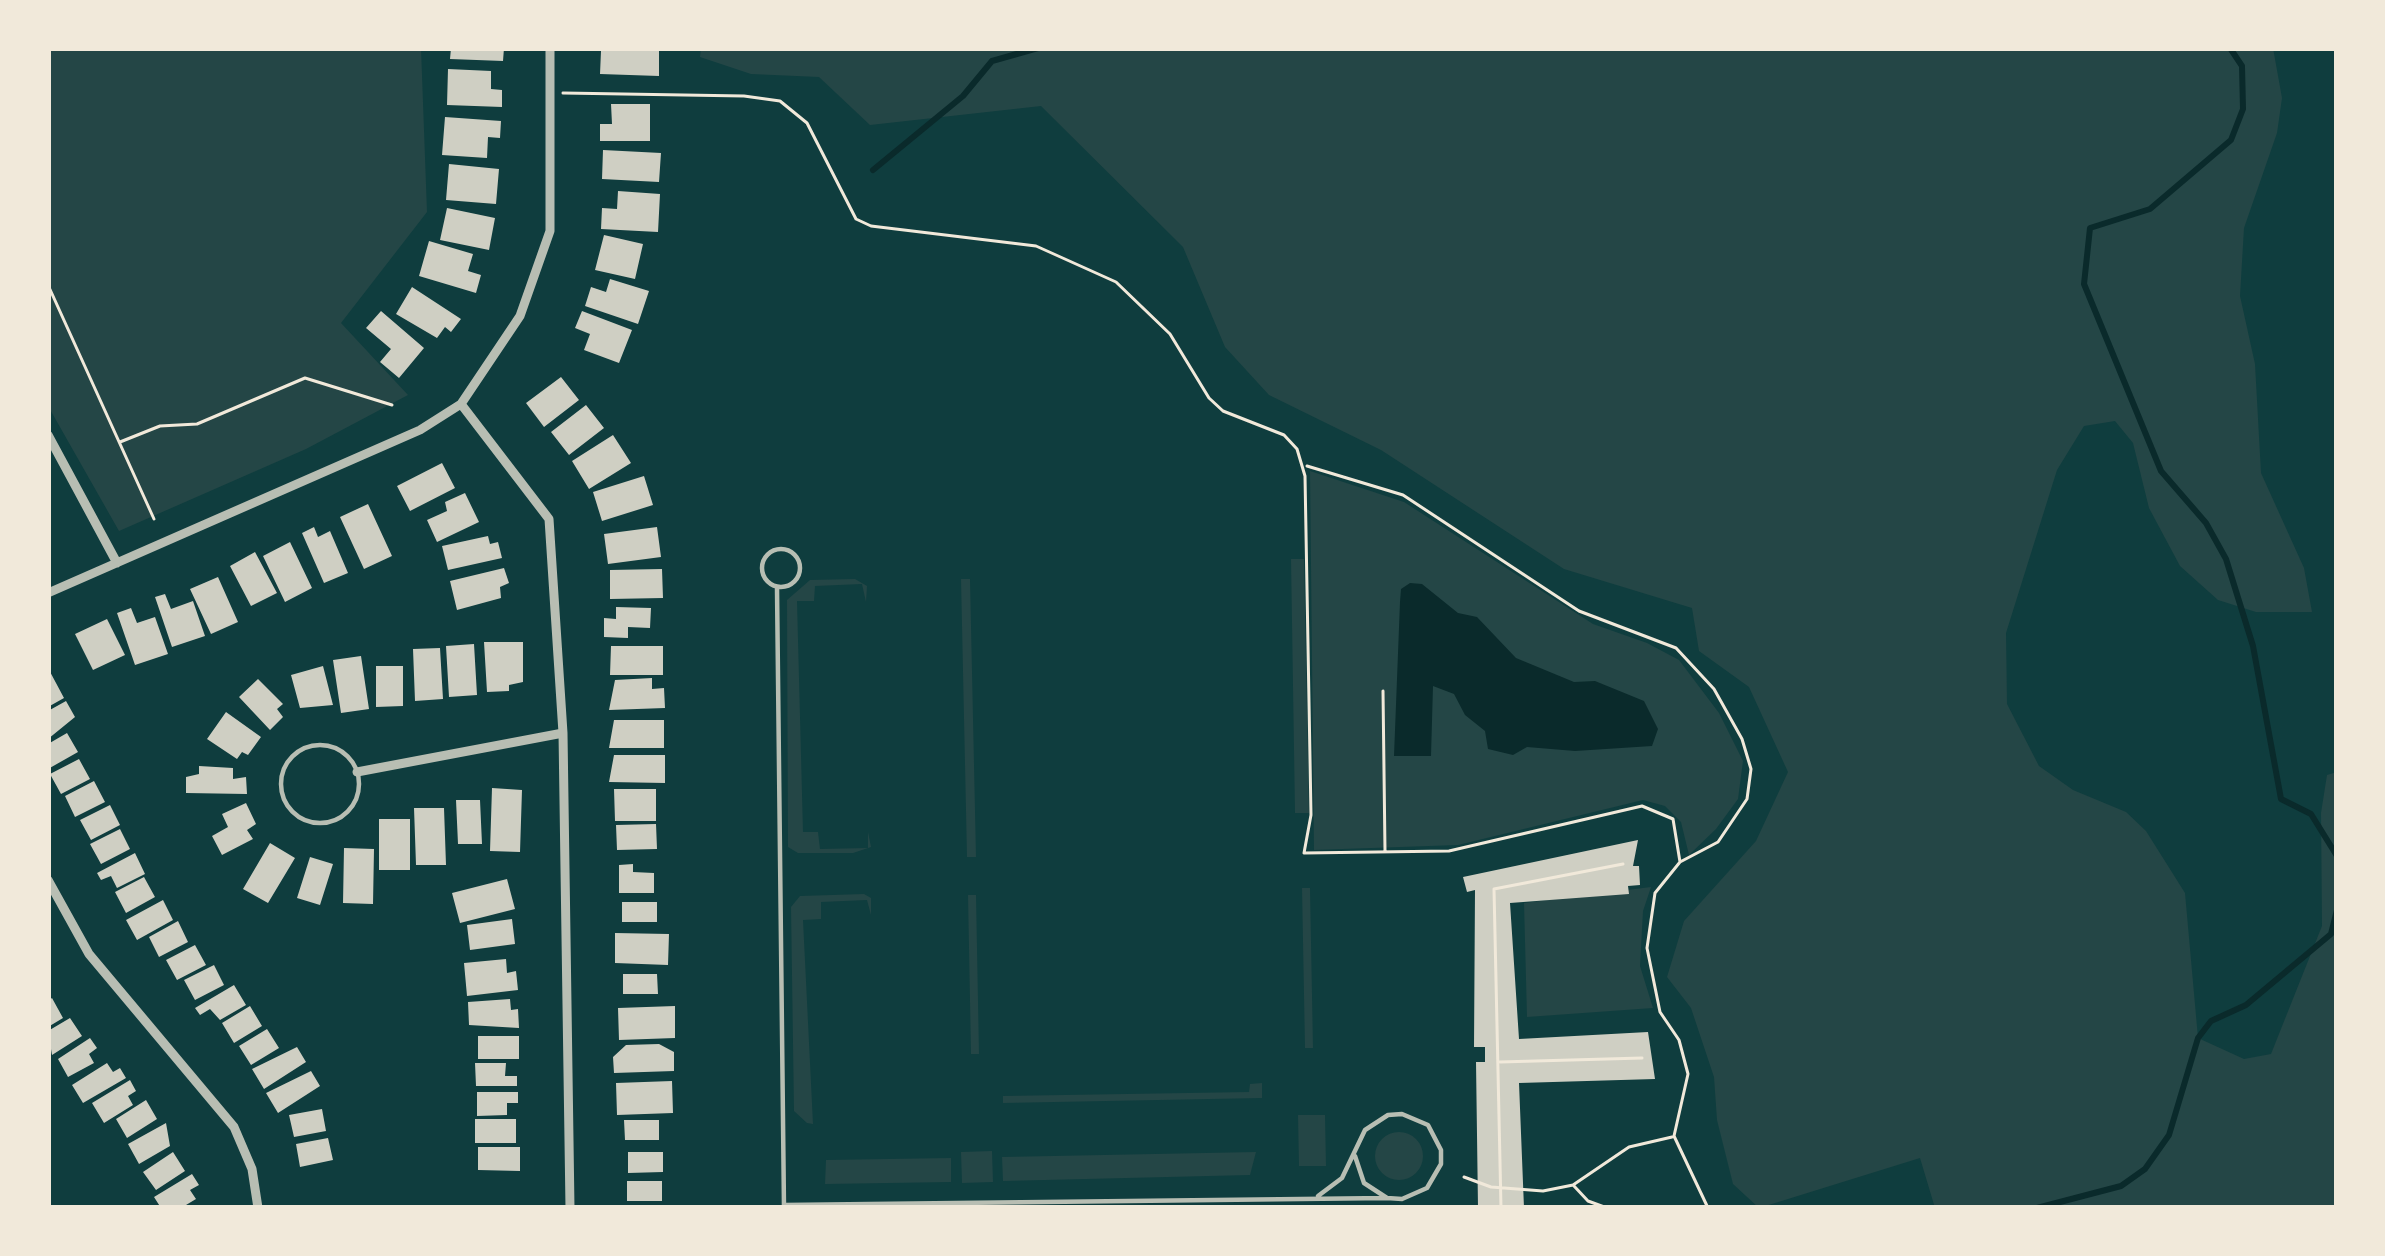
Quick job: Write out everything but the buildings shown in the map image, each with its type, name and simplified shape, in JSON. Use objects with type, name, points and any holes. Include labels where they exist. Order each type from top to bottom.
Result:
[{"type":"street","points":[[48,593],[420,430],[461,404],[520,316],[550,231],[550,48]]},
{"type":"street","points":[[461,404],[549,519],[563,733],[570,1208]]},
{"type":"street","points":[[48,435],[117,562]]},
{"type":"street","points":[[357,772],[563,733]]},
{"type":"street","points":[[48,880],[88,954],[234,1127],[252,1169],[258,1208]]},
{"type":"lane","points":[[785,549],[798,560],[800,570],[793,583],[777,588],[764,578],[762,562],[767,554],[785,549]]},
{"type":"lane","points":[[777,588],[784,1207],[1387,1198],[1415,1196],[1436,1177],[1441,1150],[1428,1125],[1402,1114],[1375,1120],[1358,1142],[1342,1178],[1314,1198]]},
{"type":"lane","points":[[316,745],[341,752],[357,772],[357,797],[331,822],[295,815],[281,793],[284,767],[303,749],[316,745]]},
{"type":"lane","points":[[1355,1156],[1364,1183],[1387,1198]]},
{"type":"path","points":[[550,93],[744,95],[780,101],[807,123],[856,219],[871,226],[1036,246],[1116,282],[1170,334],[1209,398],[1223,411],[1283,435],[1304,465],[1311,815],[1304,854],[1449,851],[1642,806],[1673,819],[1680,862]]},
{"type":"path","points":[[48,285],[154,519]]},
{"type":"path","points":[[120,442],[160,426],[197,424],[305,378],[392,406]]},
{"type":"path","points":[[1304,465],[1403,495],[1579,611],[1676,647],[1714,689],[1742,739],[1751,769],[1747,799],[1718,842],[1680,862],[1655,893],[1647,948],[1660,1012],[1679,1040],[1688,1074],[1674,1136],[1708,1208]]},
{"type":"path","points":[[1383,691],[1385,853]]},
{"type":"path","points":[[1501,1208],[1494,889],[1623,864]]},
{"type":"path","points":[[1498,1062],[1642,1058]]},
{"type":"path","points":[[1464,1177],[1500,1188],[1543,1191],[1573,1185],[1629,1147],[1674,1136]]},
{"type":"path","points":[[1573,1185],[1588,1201],[1607,1208]]},
{"type":"shaded area","points":[[48,48],[421,48],[427,212],[341,323],[408,395],[306,449],[119,531],[48,406]]},
{"type":"shaded area","points":[[701,48],[2273,48],[2282,98],[2277,133],[2244,228],[2240,296],[2255,364],[2261,473],[2304,568],[2312,612],[2256,612],[2218,600],[2180,566],[2149,508],[2133,443],[2115,421],[2084,426],[2057,470],[2006,633],[2007,704],[2039,766],[2073,790],[2126,812],[2146,831],[2185,893],[2198,1038],[2244,1059],[2271,1054],[2322,926],[2321,813],[2327,775],[2337,772],[2337,1208],[1935,1208],[1920,1158],[1759,1208],[1733,1184],[1717,1120],[1714,1077],[1691,1008],[1667,977],[1684,921],[1756,841],[1788,772],[1749,687],[1699,651],[1692,608],[1564,569],[1381,450],[1269,395],[1225,347],[1183,247],[1041,106],[870,125],[819,77],[751,74],[700,57]]},
{"type":"shaded area","points":[[1310,471],[1404,502],[1593,624],[1679,660],[1719,713],[1743,761],[1738,799],[1716,829],[1689,855],[1681,822],[1665,806],[1643,800],[1458,845],[1314,850]]},
{"type":"shaded area","points":[[1291,559],[1304,559],[1309,813],[1295,813]]},
{"type":"shaded area","points":[[855,579],[867,586],[866,602],[862,584],[815,586],[814,601],[797,601],[803,832],[818,832],[820,849],[868,848],[853,853],[798,853],[788,847],[787,600],[810,580]]},
{"type":"shaded area","points":[[961,579],[970,579],[976,857],[967,857]]},
{"type":"shaded area","points":[[1410,583],[1422,584],[1458,613],[1477,617],[1516,658],[1574,682],[1595,681],[1644,701],[1658,729],[1652,746],[1575,751],[1527,747],[1513,755],[1488,749],[1485,731],[1465,715],[1454,694],[1433,686],[1431,756],[1394,756],[1401,589]]},
{"type":"shaded area","points":[[1651,887],[1643,911],[1640,966],[1653,1008],[1527,1017],[1524,903]]},
{"type":"shaded area","points":[[1302,888],[1310,888],[1313,1048],[1305,1048]]},
{"type":"shaded area","points":[[864,894],[871,898],[871,915],[867,900],[821,902],[821,919],[803,920],[813,1124],[807,1123],[794,1111],[791,907],[800,896]]},
{"type":"shaded area","points":[[968,895],[976,895],[979,1054],[971,1054]]},
{"type":"shaded area","points":[[1262,1083],[1262,1098],[1003,1103],[1003,1096],[1249,1092],[1250,1084]]},
{"type":"shaded area","points":[[1298,1115],[1325,1115],[1326,1166],[1299,1166]]},
{"type":"shaded area","points":[[1399,1132],[1416,1139],[1423,1156],[1416,1173],[1399,1180],[1382,1173],[1375,1156],[1382,1139]]},
{"type":"shaded area","points":[[992,1151],[993,1182],[962,1183],[961,1152]]},
{"type":"shaded area","points":[[1256,1152],[1250,1175],[1003,1181],[1002,1157]]},
{"type":"shaded area","points":[[951,1158],[951,1182],[825,1184],[826,1160]]},
{"type":"waterway","points":[[873,170],[963,96],[992,61],[1038,48]]},
{"type":"waterway","points":[[1083,48],[1099,48]]},
{"type":"waterway","points":[[2230,48],[2242,66],[2243,109],[2231,140],[2150,209],[2090,228],[2084,284],[2161,471],[2206,523],[2226,559],[2253,646],[2281,799],[2311,814],[2337,856]]},
{"type":"waterway","points":[[2037,1208],[2121,1186],[2145,1169],[2169,1135],[2198,1038],[2211,1021],[2246,1005],[2331,934],[2337,910]]}]
